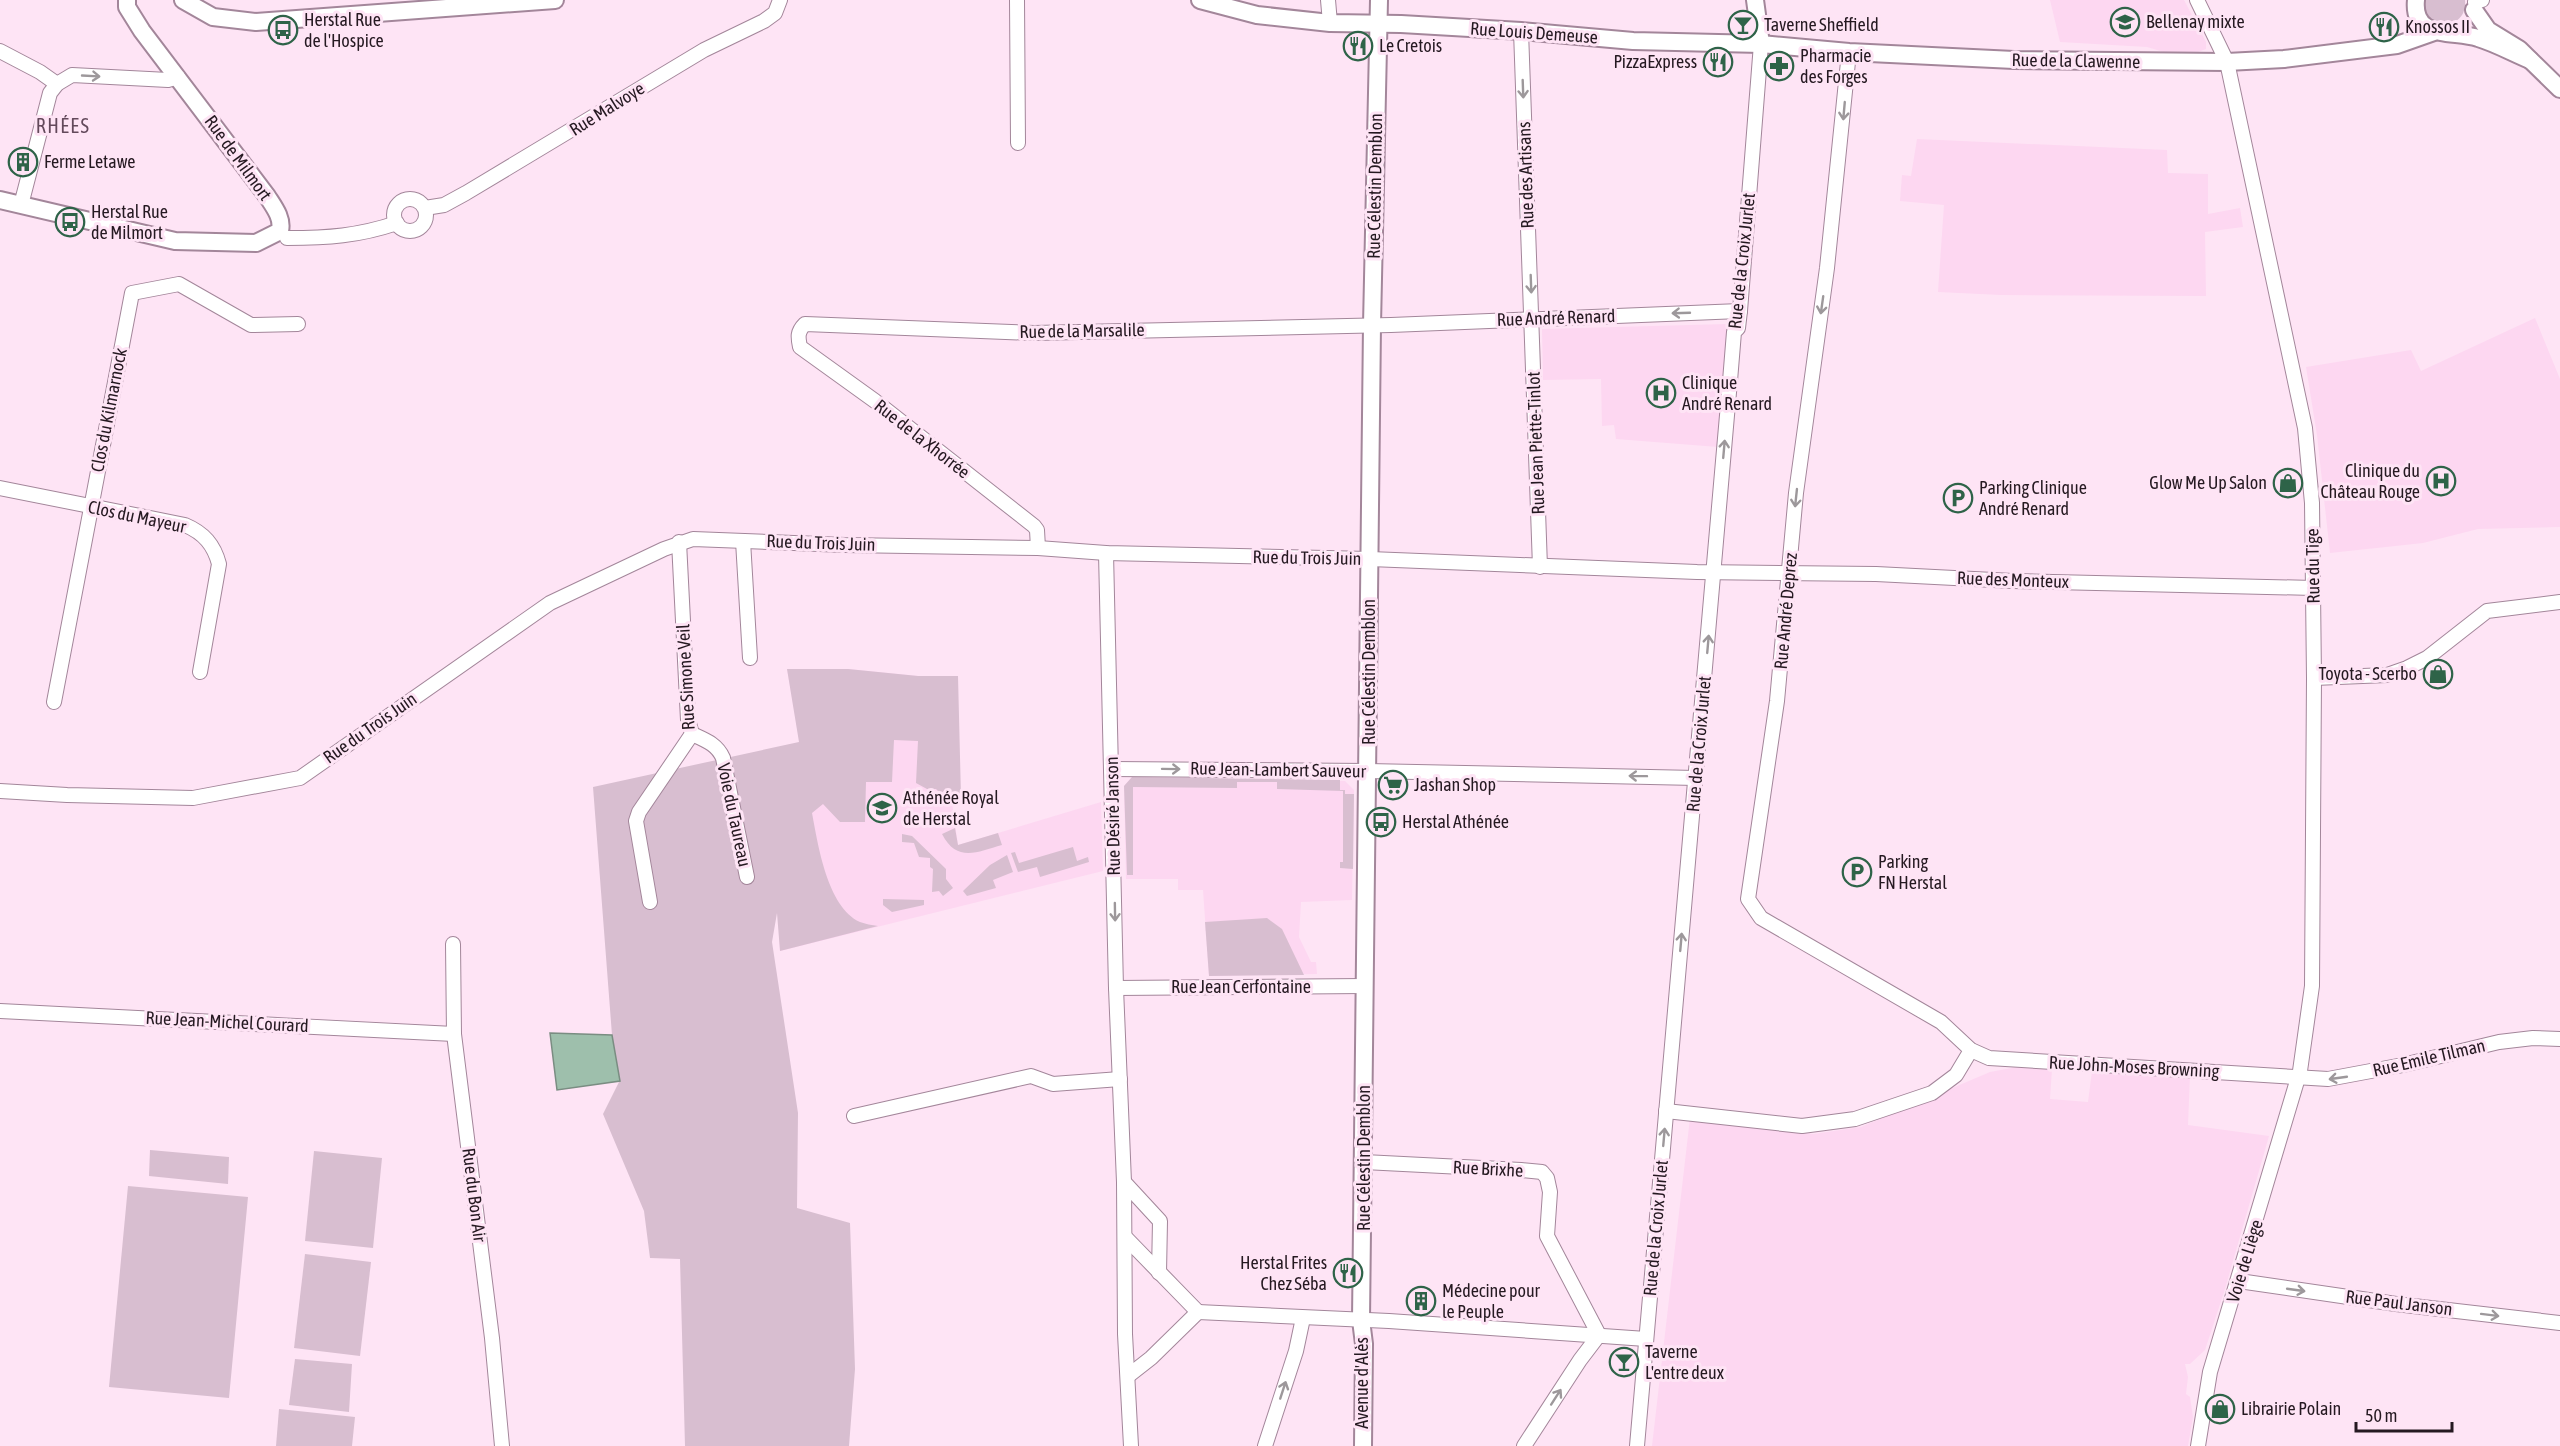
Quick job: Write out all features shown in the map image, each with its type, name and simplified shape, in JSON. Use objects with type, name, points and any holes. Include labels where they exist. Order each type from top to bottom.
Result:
[{"type":"street","name":"Rue de Milmort","points":[[0,200],[175,242],[256,243],[280,231],[279,215],[267,196],[142,31],[127,7],[127,0]]},
{"type":"street","points":[[183,0],[213,16],[256,22],[555,0]]},
{"type":"street","name":"Rue Malvoye","points":[[397,223],[395,210],[402,201],[418,200],[425,208],[444,205],[704,50],[764,21],[775,13],[780,0]]},
{"type":"street","points":[[1017,0],[1018,143]]},
{"type":"street","name":"Rue Louis Demeuse","points":[[1200,0],[1257,15],[1330,23],[1521,31],[1633,41],[1761,44]]},
{"type":"street","points":[[1328,0],[1330,23]]},
{"type":"street","name":"Rue Célestin Demblon","points":[[1361,1320],[1372,325],[1379,0]]},
{"type":"street","points":[[1755,0],[1761,44]]},
{"type":"street","name":"Rue du Tige","points":[[2197,0],[2227,62],[2305,428],[2312,503],[2314,678],[2312,986],[2299,1077]]},
{"type":"street","points":[[2415,3],[2420,21],[2434,32],[2454,33],[2482,39],[2530,60]]},
{"type":"street","points":[[2390,46],[2406,29],[2415,3]]},
{"type":"street","points":[[2454,33],[2469,22],[2476,3]]},
{"type":"street","points":[[2476,3],[2488,30],[2519,49],[2560,88]]},
{"type":"street","name":"Rue des Artisans","points":[[1521,31],[1532,319]]},
{"type":"street","name":"Rue de la Clawenne","points":[[1761,44],[1849,52],[2056,61],[2227,62],[2390,46],[2434,32]]},
{"type":"street","name":"Rue de la Croix Jurlet","points":[[1637,1446],[1734,332],[1738,328],[1740,311],[1761,44]]},
{"type":"street","points":[[0,51],[40,72],[57,84]]},
{"type":"street","name":"Rue André Deprez","points":[[1849,52],[1835,196],[1796,493],[1777,701],[1748,899],[1761,918],[1941,1022],[1971,1050]]},
{"type":"street","points":[[21,205],[51,93],[57,84],[72,75],[168,80],[178,77]]},
{"type":"street","points":[[287,238],[326,238],[365,233],[397,223],[404,230],[416,230],[426,219],[425,208]]},
{"type":"street","name":"Clos du Kilmarnock","points":[[54,702],[132,293],[179,284],[251,325],[298,324]]},
{"type":"street","name":"Rue André Renard","points":[[1372,325],[1740,311]]},
{"type":"street","name":"Rue Jean Piette-Tinlot","points":[[1532,319],[1540,567]]},
{"type":"street","name":"Rue de la Marsalile","points":[[797,335],[805,324],[1034,333],[1372,325]]},
{"type":"street","name":"Rue de la Xhorrée","points":[[797,335],[800,347],[806,353],[875,401],[1034,526],[1037,530],[1038,548]]},
{"type":"street","name":"Clos du Mayeur","points":[[0,488],[185,525],[200,533],[214,547],[219,564],[200,672]]},
{"type":"street","name":"Rue du Trois Juin","points":[[0,791],[193,798],[300,778],[550,603],[679,542],[693,539],[1038,548],[1106,553],[1370,559],[1713,572]]},
{"type":"street","points":[[743,541],[750,658]]},
{"type":"street","name":"Rue Simone Veil","points":[[650,902],[636,821],[639,812],[692,734],[688,720],[679,542]]},
{"type":"street","name":"Rue Désiré Janson","points":[[1106,553],[1116,988],[1131,1446]]},
{"type":"street","name":"Rue des Monteux","points":[[1713,572],[1789,575],[1876,574],[2024,581],[2313,588]]},
{"type":"street","points":[[2314,678],[2387,675],[2427,658],[2487,611],[2560,602]]},
{"type":"street","name":"Voie du Taureau","points":[[692,734],[712,743],[723,758],[747,877]]},
{"type":"street","name":"Rue Jean-Lambert Sauveur","points":[[1112,769],[1368,771],[1696,778]]},
{"type":"street","name":"Rue du Bon Air","points":[[453,944],[454,1034],[491,1326],[502,1446]]},
{"type":"street","name":"Rue Jean Cerfontaine","points":[[1116,988],[1365,986]]},
{"type":"street","name":"Rue Jean-Michel Courard","points":[[0,1011],[454,1034]]},
{"type":"street","name":"Rue Emile Tilman","points":[[2299,1077],[2328,1079],[2353,1076],[2499,1042],[2533,1038],[2560,1039]]},
{"type":"street","points":[[1666,1111],[1802,1126],[1855,1119],[1932,1093],[1956,1075],[1971,1050]]},
{"type":"street","name":"Rue John-Moses Browning","points":[[1971,1050],[1989,1058],[2299,1077]]},
{"type":"street","points":[[854,1116],[1031,1076],[1053,1084],[1120,1079]]},
{"type":"street","name":"Voie de Liège","points":[[2198,1446],[2211,1372],[2299,1077]]},
{"type":"street","name":"Rue Brixhe","points":[[1364,1162],[1542,1172],[1547,1178],[1550,1192],[1547,1236],[1599,1335]]},
{"type":"street","points":[[1124,1182],[1160,1221],[1159,1273]]},
{"type":"street","points":[[1125,1237],[1198,1311],[1646,1339]]},
{"type":"street","name":"Rue Paul Janson","points":[[2238,1281],[2396,1304],[2560,1323]]},
{"type":"street","points":[[1128,1376],[1151,1358],[1198,1311]]},
{"type":"street","points":[[1265,1446],[1296,1351],[1303,1318]]},
{"type":"street","name":"Avenue d'Alès","points":[[1361,1320],[1364,1344],[1363,1446]]},
{"type":"street","points":[[1524,1446],[1599,1335]]},
{"type":"shaded area","name":"Bellenay mixte","points":[[2050,0],[2184,0],[2206,42],[2206,49],[2190,55],[2167,53],[2147,47],[2060,42]]},
{"type":"shaded area","points":[[2425,0],[2465,0],[2464,10],[2460,18],[2453,22],[2445,24],[2437,22],[2430,18]]},
{"type":"shaded area","points":[[1917,139],[2167,150],[2168,173],[2208,174],[2208,214],[2240,208],[2243,227],[2205,232],[2206,296],[2001,295],[1938,292],[1944,205],[1900,201],[1902,175],[1911,176]]},
{"type":"shaded area","name":"Clinique du Château Rouge","points":[[2535,318],[2560,379],[2560,527],[2478,529],[2423,543],[2330,553],[2317,435],[2306,367],[2411,350],[2421,371]]},
{"type":"shaded area","name":"Clinique André Renard","points":[[1727,324],[1718,447],[1616,439],[1614,425],[1602,426],[1601,379],[1543,380],[1542,329]]},
{"type":"shaded area","name":"Athénée Royal de Herstal","points":[[787,669],[848,669],[918,676],[958,676],[947,766],[958,845],[1101,802],[1103,871],[780,951],[778,909],[812,813]]},
{"type":"shaded area","points":[[787,669],[848,669],[918,676],[958,676],[961,797],[946,799],[936,789],[927,789],[916,783],[918,741],[894,740],[892,782],[866,782],[865,822],[840,822],[823,804],[812,813],[826,874],[839,903],[860,922],[878,926],[780,951],[777,913],[772,942],[798,1113],[797,1208],[850,1223],[855,1369],[849,1446],[685,1446],[680,1259],[650,1258],[644,1211],[603,1114],[620,1080],[612,1035],[593,787],[799,742]]},
{"type":"shaded area","points":[[1132,777],[1345,781],[1354,790],[1352,900],[1301,902],[1299,937],[1311,962],[1316,962],[1317,974],[1209,976],[1203,890],[1178,890],[1178,879],[1126,879],[1124,786]]},
{"type":"shaded area","points":[[1132,777],[1340,780],[1340,790],[1345,790],[1345,794],[1354,794],[1353,869],[1340,868],[1340,862],[1343,862],[1343,791],[1277,789],[1277,782],[1237,782],[1237,788],[1133,787],[1133,875],[1127,875],[1124,786]]},
{"type":"shaded area","points":[[955,828],[958,845],[998,833],[1002,845],[976,852],[961,852],[954,849],[942,834]]},
{"type":"shaded area","points":[[902,834],[912,836],[946,869],[946,879],[953,888],[943,896],[939,891],[932,892],[933,869],[930,867],[930,858],[919,857],[914,843],[902,842]]},
{"type":"shaded area","points":[[1073,847],[1077,861],[1088,857],[1089,862],[1040,877],[1037,867],[1018,872],[1011,853],[1015,852],[1019,863]]},
{"type":"shaded area","points":[[1007,855],[1013,872],[993,880],[996,888],[967,896],[963,891],[990,865]]},
{"type":"shaded area","points":[[883,899],[924,900],[924,905],[892,912],[883,905]]},
{"type":"shaded area","points":[[1267,918],[1282,929],[1304,975],[1209,976],[1205,922]]},
{"type":"shaded area","points":[[550,1033],[612,1035],[620,1081],[557,1090]]},
{"type":"shaded area","points":[[2017,1067],[2052,1069],[2050,1099],[2088,1102],[2092,1071],[2190,1075],[2188,1125],[2269,1136],[2205,1350],[2190,1364],[2185,1364],[2188,1377],[2186,1394],[2190,1397],[2193,1417],[2188,1446],[1652,1446],[1690,1118],[1813,1134],[1861,1127],[1990,1072]]},
{"type":"shaded area","points":[[150,1150],[229,1157],[228,1184],[149,1176]]},
{"type":"shaded area","points":[[314,1151],[382,1158],[373,1248],[305,1241]]},
{"type":"shaded area","points":[[128,1186],[248,1197],[229,1398],[109,1387]]},
{"type":"shaded area","points":[[305,1254],[371,1262],[360,1356],[294,1348]]},
{"type":"shaded area","points":[[295,1359],[352,1364],[349,1412],[289,1405]]},
{"type":"shaded area","points":[[279,1409],[355,1417],[352,1446],[276,1446]]},
{"type":"place","name":"Bellenay mixte","points":[[2125,22]]},
{"type":"place","name":"Taverne Sheffield","points":[[1743,25]]},
{"type":"place","name":"Knossos II","points":[[2384,27]]},
{"type":"place","name":"Herstal Rue de l'Hospice","points":[[283,30]]},
{"type":"place","name":"Le Cretois","points":[[1358,46]]},
{"type":"place","name":"PizzaExpress","points":[[1718,62]]},
{"type":"place","name":"Pharmacie des Forges","points":[[1779,66]]},
{"type":"place","name":"Ferme Letawe","points":[[23,162]]},
{"type":"place","name":"Herstal Rue de Milmort","points":[[70,222]]},
{"type":"place","name":"Clinique André Renard","points":[[1661,393]]},
{"type":"place","name":"Clinique du Château Rouge","points":[[2441,481]]},
{"type":"place","name":"Glow Me Up Salon","points":[[2288,483]]},
{"type":"place","name":"Parking Clinique André Renard","points":[[1958,498]]},
{"type":"place","name":"Toyota - Scerbo","points":[[2438,674]]},
{"type":"place","name":"Jashan Shop","points":[[1393,785]]},
{"type":"place","name":"Athénée Royal de Herstal","points":[[882,808]]},
{"type":"place","name":"Herstal Athénée","points":[[1381,822]]},
{"type":"place","name":"Parking FN Herstal","points":[[1857,872]]},
{"type":"place","name":"Herstal Frites Chez Séba","points":[[1348,1273]]},
{"type":"place","name":"Médecine pour le Peuple","points":[[1421,1301]]},
{"type":"place","name":"Taverne L'entre deux","points":[[1624,1362]]},
{"type":"place","name":"Librairie Polain","points":[[2220,1409]]},
{"type":"district","name":"RHÉES","points":[[63,126]]}]
